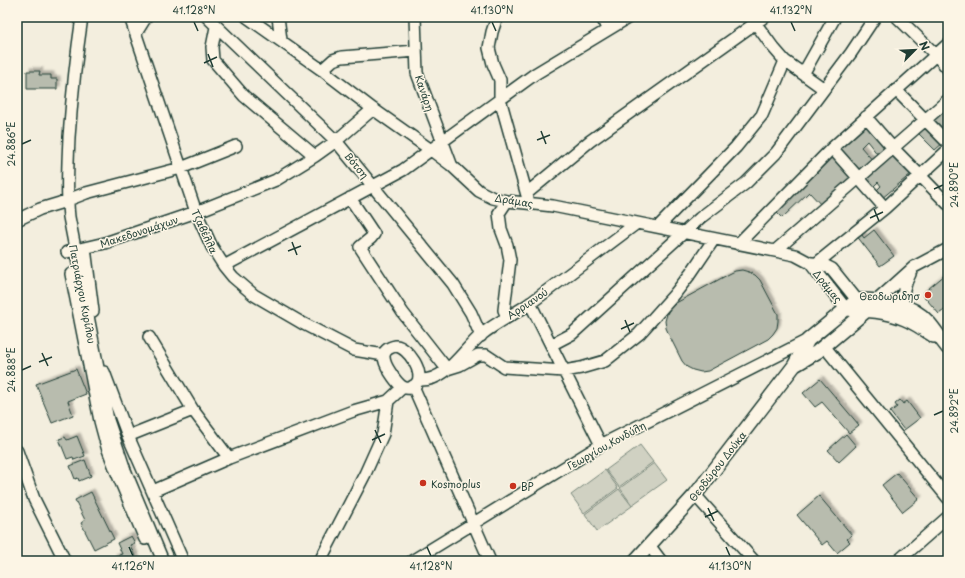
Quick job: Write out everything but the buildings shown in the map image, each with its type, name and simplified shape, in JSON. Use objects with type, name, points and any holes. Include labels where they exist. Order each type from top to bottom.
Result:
[{"type":"main road","points":[[857,300],[877,300],[892,303],[918,313],[929,323],[945,344]]},
{"type":"main road","name":"Θεοδώρου Δούκα","points":[[635,561],[695,495],[794,366],[808,340],[857,300]]},
{"type":"main road","points":[[846,309],[882,312],[906,319],[945,344]]},
{"type":"main road","name":"Θεοδώρου Δούκα","points":[[794,366],[817,352],[867,310]]},
{"type":"street","name":"Πατριάρχου Κυρίλου","points":[[74,17],[67,125],[60,169],[64,202],[76,250],[100,421],[107,447],[121,472],[163,561]]},
{"type":"street","name":"Πατριάρχου Κυρίλου","points":[[73,49],[82,17]]},
{"type":"street","name":"Τζαβέλλα","points":[[130,17],[196,212],[212,247],[224,266],[233,277],[254,295],[302,323],[354,350],[384,355]]},
{"type":"street","points":[[136,33],[146,17]]},
{"type":"street","name":"Βότση","points":[[207,17],[216,28],[336,141],[453,284],[471,313],[481,336]]},
{"type":"street","name":"Δράμας","points":[[247,17],[281,40],[373,109],[431,150],[486,195],[507,201],[528,198],[552,206],[795,255],[832,269],[857,300]]},
{"type":"street","points":[[278,17],[281,40]]},
{"type":"street","name":"Κανάρη","points":[[415,17],[417,73],[451,165]]},
{"type":"street","points":[[498,17],[492,32],[489,48],[493,64],[500,80],[500,99],[528,198],[590,141],[757,19],[775,50],[785,61],[824,89]]},
{"type":"street","points":[[602,17],[607,29]]},
{"type":"street","points":[[224,266],[403,170],[548,66],[629,17]]},
{"type":"street","points":[[803,74],[835,17]]},
{"type":"street","points":[[551,345],[572,334],[700,218],[746,183],[776,153],[851,53],[875,17]]},
{"type":"street","points":[[897,17],[936,55],[948,70]]},
{"type":"street","points":[[216,28],[212,47],[213,60],[244,96],[315,156]]},
{"type":"street","points":[[738,244],[832,148],[948,44]]},
{"type":"street","points":[[322,70],[333,60],[342,56],[416,51]]},
{"type":"street","points":[[658,227],[736,147],[762,115],[785,61]]},
{"type":"street","points":[[896,90],[948,143]]},
{"type":"street","points":[[775,251],[948,100]]},
{"type":"street","name":"Μακεδονομάχων","points":[[76,250],[105,243],[196,212],[276,180],[336,141],[373,109]]},
{"type":"street","points":[[866,117],[893,148],[948,204]]},
{"type":"street","points":[[17,220],[40,209],[64,202],[86,193],[181,168],[236,146]]},
{"type":"street","points":[[832,148],[885,208]]},
{"type":"street","points":[[813,263],[885,208],[919,175],[948,150]]},
{"type":"street","points":[[486,195],[489,202],[499,213],[501,229],[507,245],[510,260],[504,310],[507,317]]},
{"type":"street","points":[[350,198],[374,234],[360,246],[403,313],[447,369],[460,366],[478,355],[486,355],[504,367],[564,371],[605,361],[639,334],[678,290],[714,239]]},
{"type":"street","points":[[499,213],[507,201]]},
{"type":"street","name":"Αρριανού","points":[[412,385],[436,378],[481,336],[507,317],[530,303],[637,223]]},
{"type":"street","points":[[867,310],[914,267],[948,249]]},
{"type":"street","points":[[76,250],[93,311],[105,375],[128,436],[183,561]]},
{"type":"street","name":"Δράμας","points":[[813,263],[846,309]]},
{"type":"street","points":[[902,306],[905,282],[914,267]]},
{"type":"street","points":[[530,303],[601,445]]},
{"type":"street","points":[[149,337],[194,410],[229,458]]},
{"type":"street","name":"Γεωργίου Κονδύλη","points":[[412,561],[601,445],[808,340]]},
{"type":"street","points":[[153,491],[229,458],[353,411],[388,401],[412,385],[420,376],[417,367],[404,348],[400,346],[392,347],[384,355],[385,364],[397,384],[412,385]]},
{"type":"street","points":[[824,346],[948,498]]},
{"type":"street","points":[[412,385],[490,561]]},
{"type":"street","points":[[320,561],[365,474],[383,434],[388,401]]},
{"type":"street","points":[[128,436],[194,410]]},
{"type":"street","points":[[17,451],[34,499],[66,561]]},
{"type":"street","name":"Πατριάρχου Κυρίλου","points":[[121,472],[154,561]]},
{"type":"street","points":[[695,495],[754,561]]},
{"type":"street","points":[[898,561],[948,517]]},
{"type":"street","points":[[649,545],[661,561]]},
{"type":"shaded area","points":[[640,445],[653,462],[619,487],[606,470]]},
{"type":"shaded area","points":[[654,463],[667,480],[632,505],[620,488]]},
{"type":"shaded area","points":[[605,470],[618,488],[584,513],[571,495]]},
{"type":"shaded area","points":[[619,489],[632,506],[597,531],[585,514]]},
{"type":"place","name":"Θεοδωριδησ","points":[[928,295]]},
{"type":"place","name":"Kosmoplus","points":[[423,483]]},
{"type":"place","name":"BP","points":[[513,486]]}]
